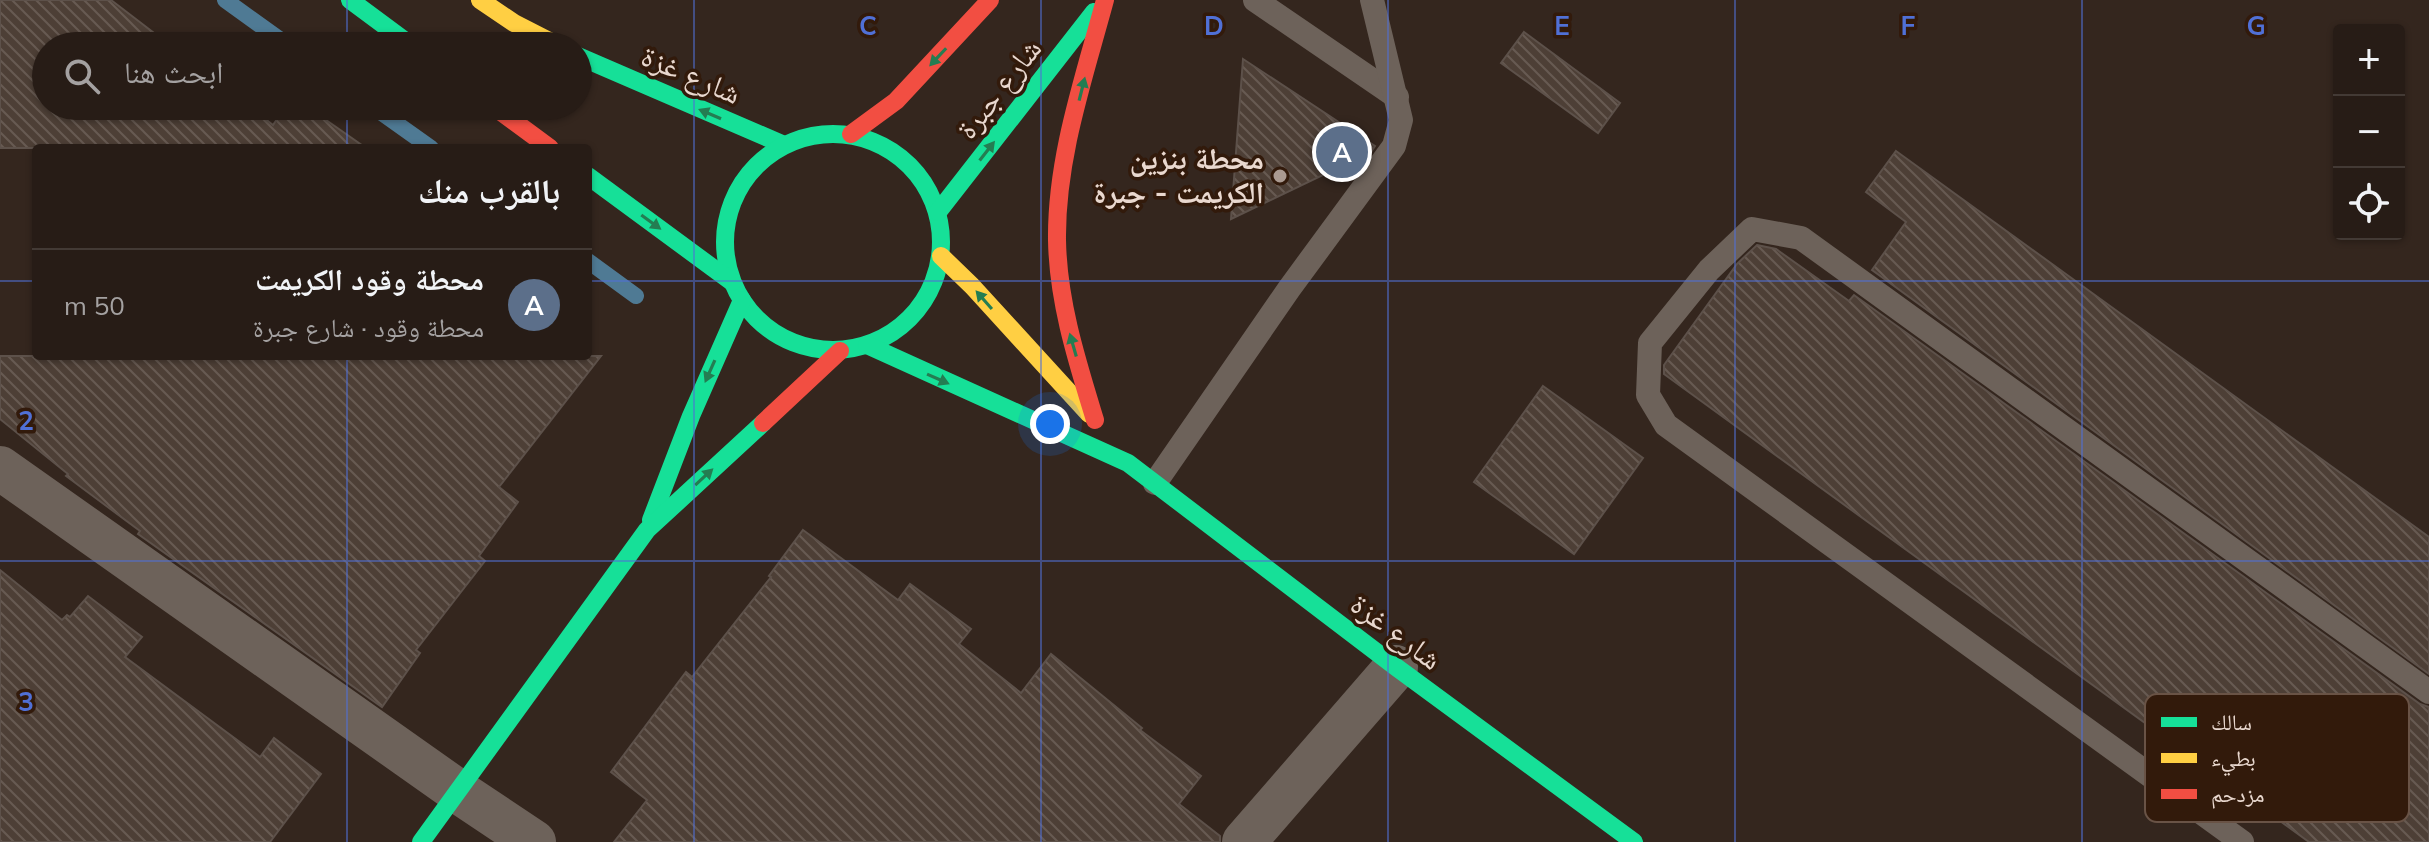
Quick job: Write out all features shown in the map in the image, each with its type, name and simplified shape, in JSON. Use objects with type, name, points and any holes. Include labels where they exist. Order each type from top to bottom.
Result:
[{"type":"main road","points":[[350,0],[393,32]]},
{"type":"main road","points":[[480,0],[532,32]]},
{"type":"main road","name":"شارع جبرة","points":[[851,134],[896,101],[990,0]]},
{"type":"main road","points":[[1095,420],[1067,325],[1057,238],[1060,181],[1104,0]]},
{"type":"main road","name":"شارع جبرة","points":[[938,212],[1104,0]]},
{"type":"main road","name":"شارع غزة","points":[[592,62],[782,144]]},
{"type":"main road","points":[[512,120],[545,144]]},
{"type":"main road","points":[[816,133],[851,134],[890,149],[920,175],[938,212],[942,234],[941,256],[929,295],[902,326],[867,345],[840,351],[812,348],[784,339],[761,323],[742,300],[732,282],[724,242],[730,203],[750,169],[782,144],[816,133]]},
{"type":"main road","points":[[592,179],[732,282]]},
{"type":"main road","name":"شارع غزة","points":[[941,256],[1095,420],[1128,463]]},
{"type":"main road","points":[[647,530],[691,416],[742,300]]},
{"type":"main road","name":"شارع غزة","points":[[867,345],[1128,463],[1396,667],[1634,842]]},
{"type":"main road","points":[[421,842],[647,530],[840,351]]},
{"type":"street","points":[[0,468],[534,842]]},
{"type":"street","points":[[1244,842],[1396,667]]},
{"type":"lane","points":[[1255,0],[1397,97]]},
{"type":"lane","points":[[1155,483],[1289,289],[1394,146],[1401,120],[1372,0]]},
{"type":"lane","points":[[2145,772],[1666,425],[1648,395],[1650,343],[1709,270],[1752,229],[1801,238],[2429,692]]},
{"type":"lane","points":[[2214,822],[2242,842]]},
{"type":"building","points":[[0,0],[111,0],[153,32],[32,32],[32,120],[267,120],[273,125],[276,120],[326,120],[360,144],[32,144],[32,148],[0,148]]},
{"type":"building","points":[[1524,32],[1620,103],[1598,133],[1501,63]]},
{"type":"building","points":[[1243,59],[1375,146],[1371,152],[1231,219]]},
{"type":"building","points":[[1896,151],[2429,537],[2429,674],[1872,270],[1906,222],[1866,192]]},
{"type":"building","points":[[1757,245],[1776,249],[1849,301],[1854,295],[2406,694],[2145,694],[2145,723],[1664,374],[1664,365],[1737,264]]},
{"type":"building","points":[[0,356],[32,356],[32,360],[592,360],[592,356],[601,356],[499,487],[518,502],[479,556],[485,561],[416,650],[420,653],[382,707],[138,534],[140,531],[66,476],[68,474],[0,419]]},
{"type":"building","points":[[1543,386],[1643,458],[1574,554],[1474,482]]},
{"type":"building","points":[[803,530],[898,600],[910,584],[971,629],[959,644],[1021,693],[1051,654],[1142,728],[1140,730],[1201,776],[1179,804],[1220,836],[1220,842],[614,842],[647,800],[611,772],[686,672],[692,677],[771,577]]},
{"type":"building","points":[[0,570],[62,620],[67,615],[70,617],[88,596],[142,637],[125,657],[260,757],[274,738],[321,774],[270,842],[0,842]]},
{"type":"building","points":[[2409,696],[2429,707],[2429,842],[2309,842],[2281,822],[2409,822]]},
{"type":"waterway","points":[[225,0],[270,32]]},
{"type":"waterway","points":[[392,120],[425,144]]},
{"type":"waterway","points":[[592,264],[636,296]]},
{"type":"traffic: fast","points":[[350,0],[393,32]]},
{"type":"traffic: fast","points":[[938,212],[1094,12]]},
{"type":"traffic: fast","points":[[592,62],[782,144]]},
{"type":"traffic: fast","points":[[833,134],[874,142],[910,165],[933,201],[941,242],[933,283],[910,319],[874,342],[833,350],[792,342],[756,319],[733,283],[725,242],[733,201],[756,165],[792,142],[833,134]]},
{"type":"traffic: fast","points":[[592,179],[732,282]]},
{"type":"traffic: fast","points":[[651,520],[691,416],[742,300]]},
{"type":"traffic: fast","points":[[867,345],[1128,463],[1396,667],[1634,842]]},
{"type":"traffic: fast","points":[[421,842],[647,530],[763,423]]},
{"type":"traffic: slow","points":[[480,0],[532,32]]},
{"type":"traffic: slow","points":[[941,256],[1089,414]]},
{"type":"traffic: jam","points":[[851,134],[896,101],[990,0]]},
{"type":"traffic: jam","points":[[1095,420],[1065,309],[1057,240],[1066,149],[1105,0]]},
{"type":"traffic: jam","points":[[512,120],[545,144]]},
{"type":"traffic: jam","points":[[763,423],[840,351]]},
{"type":"place","name":"محطة وقود الكريمت","points":[[1342,152]]},
{"type":"place","name":"محطة بنزين الكريمت - جبرة","points":[[1280,176]]}]
